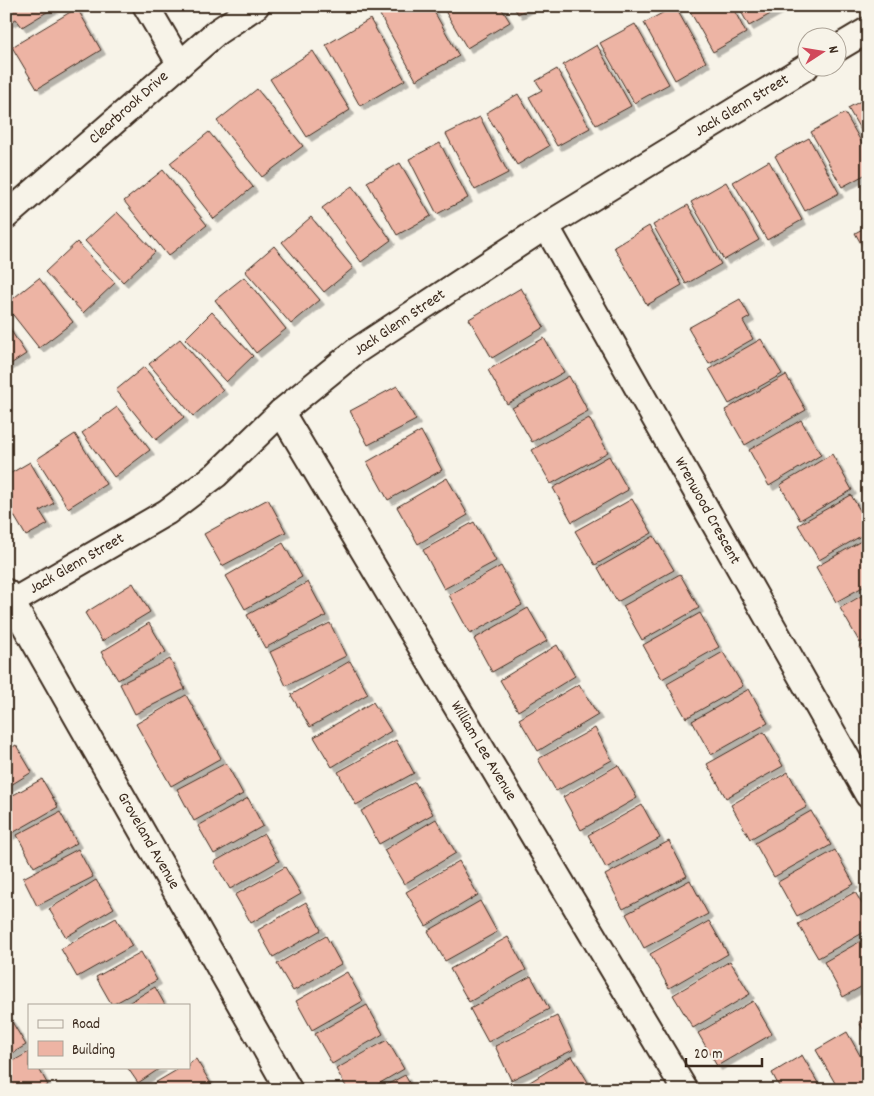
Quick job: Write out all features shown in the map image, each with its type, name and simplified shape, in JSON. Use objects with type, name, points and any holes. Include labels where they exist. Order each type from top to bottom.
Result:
[{"type":"street","points":[[146,6],[180,64]]},
{"type":"street","name":"Clearbrook Drive","points":[[6,216],[217,32],[256,6]]},
{"type":"street","points":[[846,43],[868,30]]},
{"type":"street","name":"Jack Glenn Street","points":[[9,597],[167,512],[216,474],[281,412],[356,351],[546,226],[796,73]]},
{"type":"street","name":"Wrenwood Crescent","points":[[546,226],[868,796]]},
{"type":"street","name":"William Lee Avenue","points":[[281,412],[686,1090]]},
{"type":"street","name":"Groveland Avenue","points":[[9,597],[289,1090]]},
{"type":"building","points":[[6,6],[57,6],[22,27],[16,19],[6,23]]},
{"type":"building","points":[[396,6],[431,6],[459,56],[416,80],[380,15]]},
{"type":"building","points":[[442,6],[500,6],[510,22],[467,48]]},
{"type":"building","points":[[513,6],[532,6],[518,14]]},
{"type":"building","points":[[675,6],[706,62],[675,80],[644,23]]},
{"type":"building","points":[[687,6],[732,6],[746,33],[713,52]]},
{"type":"building","points":[[738,6],[783,6],[783,7],[749,26]]},
{"type":"building","points":[[77,8],[101,50],[37,89],[12,47]]},
{"type":"building","points":[[370,19],[405,80],[360,106],[326,45]]},
{"type":"building","points":[[635,24],[669,84],[634,103],[600,43]]},
{"type":"building","points":[[597,45],[631,106],[596,125],[563,65]]},
{"type":"building","points":[[313,51],[350,110],[307,137],[270,79]]},
{"type":"building","points":[[557,69],[590,128],[557,146],[529,97],[542,90],[536,81]]},
{"type":"building","points":[[257,89],[303,146],[262,177],[217,121]]},
{"type":"building","points":[[518,94],[549,146],[517,165],[486,113]]},
{"type":"building","points":[[868,97],[868,143],[848,108]]},
{"type":"building","points":[[845,113],[868,154],[868,173],[842,187],[811,132]]},
{"type":"building","points":[[480,117],[508,173],[475,190],[446,134]]},
{"type":"building","points":[[209,132],[253,187],[214,219],[170,163]]},
{"type":"building","points":[[809,138],[839,193],[805,211],[775,156]]},
{"type":"building","points":[[440,143],[468,198],[437,214],[409,159]]},
{"type":"building","points":[[769,161],[802,220],[767,240],[733,182]]},
{"type":"building","points":[[400,163],[431,216],[397,235],[367,182]]},
{"type":"building","points":[[163,170],[207,225],[168,256],[124,201]]},
{"type":"building","points":[[726,182],[759,240],[724,260],[691,202]]},
{"type":"building","points":[[352,186],[391,240],[361,262],[322,208]]},
{"type":"building","points":[[688,205],[721,264],[686,284],[653,225]]},
{"type":"building","points":[[117,212],[155,252],[123,282],[85,241]]},
{"type":"building","points":[[311,217],[353,268],[324,292],[282,242]]},
{"type":"building","points":[[649,226],[682,285],[647,305],[614,247]]},
{"type":"building","points":[[868,226],[868,256],[855,233]]},
{"type":"building","points":[[77,242],[115,283],[83,313],[45,272]]},
{"type":"building","points":[[274,246],[320,300],[291,324],[245,271]]},
{"type":"building","points":[[244,277],[286,329],[256,353],[215,300]]},
{"type":"building","points":[[39,278],[73,322],[39,348],[6,304]]},
{"type":"building","points":[[521,288],[544,327],[492,358],[469,319]]},
{"type":"building","points":[[740,299],[750,317],[743,321],[753,339],[709,364],[688,328]]},
{"type":"building","points":[[212,312],[253,356],[226,382],[185,339]]},
{"type":"building","points":[[6,323],[26,354],[6,367]]},
{"type":"building","points":[[544,338],[564,372],[507,404],[488,370]]},
{"type":"building","points":[[180,339],[223,390],[193,416],[149,364]]},
{"type":"building","points":[[761,339],[782,374],[729,404],[709,369]]},
{"type":"building","points":[[144,367],[184,417],[156,440],[116,390]]},
{"type":"building","points":[[786,375],[806,410],[745,445],[725,410]]},
{"type":"building","points":[[569,376],[588,411],[532,442],[512,408]]},
{"type":"building","points":[[397,386],[416,420],[368,445],[350,411]]},
{"type":"building","points":[[117,407],[150,450],[114,477],[82,433]]},
{"type":"building","points":[[589,418],[608,452],[551,484],[532,450]]},
{"type":"building","points":[[801,420],[821,455],[769,486],[749,450]]},
{"type":"building","points":[[421,431],[442,470],[388,500],[367,462]]},
{"type":"building","points":[[75,434],[106,484],[68,508],[37,459]]},
{"type":"building","points":[[832,454],[852,490],[800,520],[780,485]]},
{"type":"building","points":[[609,456],[628,490],[572,522],[553,488]]},
{"type":"building","points":[[30,462],[54,503],[40,511],[48,524],[26,536],[6,502],[6,476]]},
{"type":"building","points":[[447,478],[468,515],[418,544],[397,507]]},
{"type":"building","points":[[851,495],[868,524],[868,532],[819,560],[798,525]]},
{"type":"building","points":[[268,499],[286,532],[222,566],[204,534]]},
{"type":"building","points":[[632,499],[652,533],[595,565],[575,531]]},
{"type":"building","points":[[474,522],[496,561],[444,589],[423,550]]},
{"type":"building","points":[[654,536],[674,570],[617,602],[598,568]]},
{"type":"building","points":[[868,537],[868,584],[836,602],[816,567]]},
{"type":"building","points":[[283,543],[302,577],[245,609],[226,576]]},
{"type":"building","points":[[501,566],[522,605],[470,634],[449,595]]},
{"type":"building","points":[[680,574],[699,608],[642,640],[623,606]]},
{"type":"building","points":[[308,582],[326,616],[265,648],[247,615]]},
{"type":"building","points":[[133,583],[150,612],[102,641],[85,613]]},
{"type":"building","points":[[868,592],[868,639],[860,643],[840,608]]},
{"type":"building","points":[[528,608],[547,641],[492,672],[474,639]]},
{"type":"building","points":[[700,613],[719,647],[662,679],[643,645]]},
{"type":"building","points":[[149,623],[166,652],[118,680],[101,652]]},
{"type":"building","points":[[330,623],[346,656],[286,686],[270,652]]},
{"type":"building","points":[[868,642],[868,662],[859,647]]},
{"type":"building","points":[[557,645],[575,676],[518,711],[500,680]]},
{"type":"building","points":[[723,652],[743,686],[686,718],[667,684]]},
{"type":"building","points":[[170,659],[185,689],[135,714],[120,684]]},
{"type":"building","points":[[350,661],[368,694],[310,727],[291,695]]},
{"type":"building","points":[[579,684],[598,715],[538,751],[519,719]]},
{"type":"building","points":[[749,689],[768,723],[711,755],[692,721]]},
{"type":"building","points":[[186,695],[221,758],[171,786],[136,724]]},
{"type":"building","points":[[373,702],[391,731],[332,767],[314,737]]},
{"type":"building","points":[[595,728],[612,760],[556,791],[538,759]]},
{"type":"building","points":[[764,732],[783,766],[726,798],[707,764]]},
{"type":"building","points":[[396,740],[414,773],[356,805],[338,772]]},
{"type":"building","points":[[16,745],[32,772],[6,788],[6,751]]},
{"type":"building","points":[[226,763],[243,794],[194,821],[177,789]]},
{"type":"building","points":[[618,765],[637,798],[581,830],[563,797]]},
{"type":"building","points":[[788,772],[807,807],[750,839],[731,805]]},
{"type":"building","points":[[42,779],[58,807],[9,835],[6,830],[6,799]]},
{"type":"building","points":[[415,782],[433,814],[379,844],[361,811]]},
{"type":"building","points":[[248,798],[263,826],[214,854],[198,826]]},
{"type":"building","points":[[642,805],[660,838],[606,868],[588,835]]},
{"type":"building","points":[[811,811],[831,845],[774,877],[755,843]]},
{"type":"building","points":[[60,812],[77,843],[34,867],[17,835]]},
{"type":"building","points":[[436,819],[456,853],[404,884],[384,850]]},
{"type":"building","points":[[264,834],[279,861],[230,889],[214,862]]},
{"type":"building","points":[[669,841],[687,876],[623,909],[605,875]]},
{"type":"building","points":[[78,849],[93,877],[37,906],[23,878]]},
{"type":"building","points":[[835,850],[854,884],[797,916],[778,882]]},
{"type":"building","points":[[459,861],[478,895],[426,926],[406,892]]},
{"type":"building","points":[[285,867],[301,894],[251,923],[235,895]]},
{"type":"building","points":[[96,880],[114,908],[66,937],[49,909]]},
{"type":"building","points":[[690,880],[708,914],[644,948],[626,914]]},
{"type":"building","points":[[855,892],[868,914],[868,930],[818,958],[798,924]]},
{"type":"building","points":[[480,901],[497,932],[445,961],[428,931]]},
{"type":"building","points":[[306,902],[321,930],[273,957],[258,930]]},
{"type":"building","points":[[116,918],[132,946],[77,977],[61,949]]},
{"type":"building","points":[[709,921],[728,954],[669,988],[650,954]]},
{"type":"building","points":[[326,936],[341,964],[293,991],[277,964]]},
{"type":"building","points":[[508,937],[526,970],[469,1002],[450,969]]},
{"type":"building","points":[[868,937],[868,983],[843,997],[824,962]]},
{"type":"building","points":[[141,952],[157,980],[111,1004],[96,977]]},
{"type":"building","points":[[730,961],[750,994],[693,1028],[673,995]]},
{"type":"building","points":[[347,972],[363,1001],[312,1030],[296,1001]]},
{"type":"building","points":[[531,976],[549,1009],[488,1042],[470,1009]]},
{"type":"building","points":[[155,987],[164,1004],[127,1004]]},
{"type":"building","points":[[753,1001],[772,1034],[717,1066],[698,1033]]},
{"type":"building","points":[[367,1005],[383,1034],[332,1064],[315,1034]]},
{"type":"building","points":[[6,1012],[26,1045],[6,1057]]},
{"type":"building","points":[[557,1016],[573,1050],[511,1080],[495,1046]]},
{"type":"building","points":[[868,1017],[868,1038],[859,1022]]},
{"type":"building","points":[[847,1032],[868,1070],[868,1090],[839,1090],[816,1050]]},
{"type":"building","points":[[387,1040],[404,1069],[368,1090],[348,1090],[336,1069]]},
{"type":"building","points":[[28,1053],[28,1068],[39,1068],[48,1085],[40,1090],[6,1090],[6,1065]]},
{"type":"building","points":[[802,1055],[822,1090],[781,1090],[772,1073]]},
{"type":"building","points":[[572,1056],[591,1087],[587,1090],[517,1090]]},
{"type":"building","points":[[196,1059],[213,1087],[208,1090],[157,1090],[153,1084],[180,1068],[190,1068],[190,1062]]},
{"type":"building","points":[[128,1068],[160,1068],[138,1083]]},
{"type":"building","points":[[405,1075],[413,1090],[377,1090]]}]
